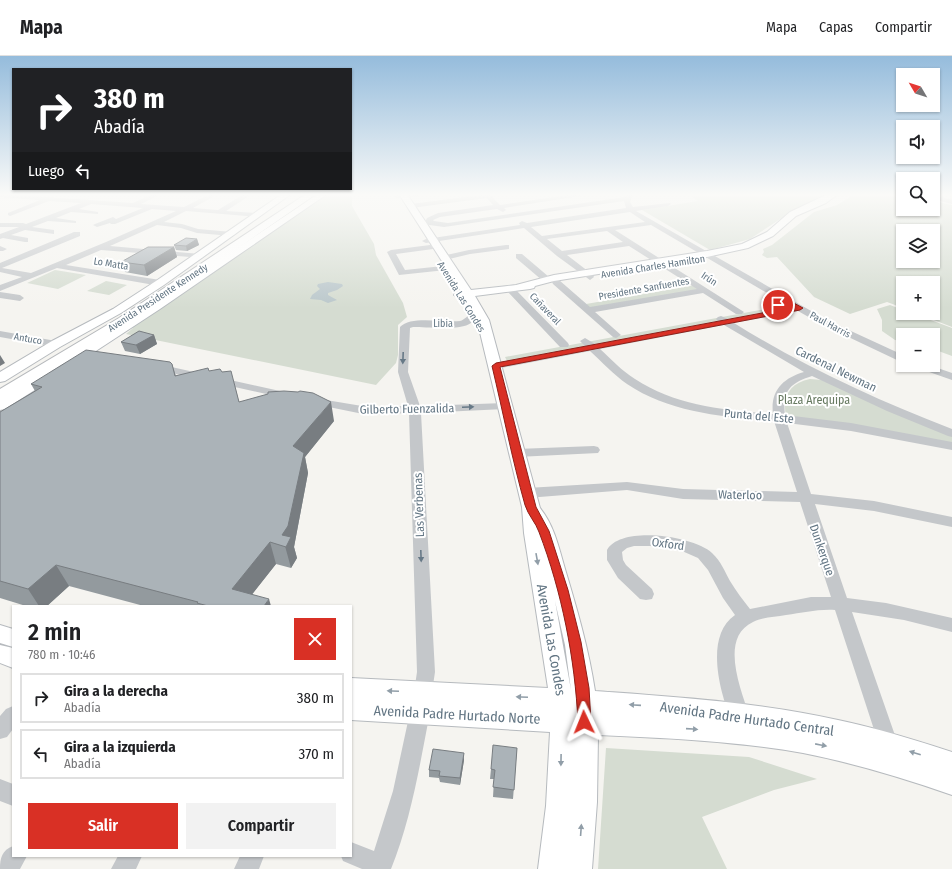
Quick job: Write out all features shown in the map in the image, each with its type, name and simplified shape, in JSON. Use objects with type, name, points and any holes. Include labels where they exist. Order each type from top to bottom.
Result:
[{"type":"highway","name":"Avenida Presidente Kennedy","points":[[0,388],[60,347],[155,294],[247,232]]},
{"type":"highway","name":"Avenida Presidente Kennedy","points":[[0,396],[124,321],[256,232]]},
{"type":"highway","points":[[204,274],[230,249]]},
{"type":"highway","points":[[0,382],[60,347]]},
{"type":"main road","points":[[0,378],[60,347],[160,283],[235,232]]},
{"type":"main road","points":[[0,406],[73,360],[98,352],[204,274],[266,232]]},
{"type":"main road","name":"Avenida Las Condes","points":[[423,232],[485,323],[529,500],[533,533],[573,711],[586,747],[578,869]]},
{"type":"main road","name":"Avenida Las Condes","points":[[428,232],[430,243]]},
{"type":"main road","name":"Avenida Charles Hamilton","points":[[464,294],[742,251],[760,244],[773,236],[776,232]]},
{"type":"main road","name":"Avenida Las Condes","points":[[464,294],[473,316],[488,340]]},
{"type":"main road","points":[[0,634],[12,638]]},
{"type":"main road","points":[[0,654],[12,658]]},
{"type":"main road","name":"Avenida Padre Hurtado Norte","points":[[352,688],[422,702],[573,711]]},
{"type":"main road","name":"Avenida Padre Hurtado Norte","points":[[352,709],[422,702]]},
{"type":"main road","name":"Avenida Padre Hurtado Central","points":[[573,711],[669,707],[738,715],[831,730],[888,744],[950,777]]},
{"type":"main road","name":"Avenida Las Condes","points":[[552,869],[573,711]]},
{"type":"main road","name":"Avenida Padre Hurtado Central","points":[[573,711],[692,728],[780,738],[838,748],[950,777]]},
{"type":"street","points":[[0,288],[58,266],[134,232]]},
{"type":"street","points":[[208,232],[232,234]]},
{"type":"street","points":[[498,239],[430,243],[391,252],[402,273],[444,263],[461,256],[469,252],[498,239],[513,232]]},
{"type":"street","points":[[533,232],[587,275]]},
{"type":"street","points":[[541,238],[586,232]]},
{"type":"street","name":"Irún","points":[[613,232],[739,312]]},
{"type":"street","name":"Paul Harris","points":[[668,232],[844,333],[896,356]]},
{"type":"street","points":[[0,266],[77,234]]},
{"type":"street","points":[[1,236],[25,240]]},
{"type":"street","points":[[560,254],[631,243]]},
{"type":"street","points":[[98,248],[200,256]]},
{"type":"street","points":[[519,256],[584,307],[616,335]]},
{"type":"street","name":"Lo Matta","points":[[58,266],[160,283]]},
{"type":"street","points":[[0,270],[32,276]]},
{"type":"street","name":"Presidente Sanfuentes","points":[[584,307],[696,284]]},
{"type":"street","name":"Cañaveral","points":[[515,287],[564,345]]},
{"type":"street","name":"Presidente Sanfuentes","points":[[584,307],[704,290]]},
{"type":"street","points":[[0,295],[20,298]]},
{"type":"street","points":[[495,362],[564,345],[589,344],[616,335],[790,303]]},
{"type":"street","points":[[495,362],[589,344],[800,308]]},
{"type":"street","name":"Libia","points":[[411,324],[460,324],[467,322],[473,316]]},
{"type":"street","name":"Cardenal Newman","points":[[714,317],[725,322],[760,345],[867,400],[952,433]]},
{"type":"street","name":"Las Verbenas","points":[[380,867],[405,789],[422,702],[426,672],[415,410],[411,395],[404,379],[402,367],[405,327],[411,324]]},
{"type":"street","name":"Antuco","points":[[0,334],[60,347]]},
{"type":"street","name":"Punta del Este","points":[[589,344],[630,380],[663,398],[692,407],[715,412],[779,418],[870,430],[952,446]]},
{"type":"street","name":"Gilberto Fuenzalida","points":[[144,364],[355,410],[415,410],[505,406]]},
{"type":"street","points":[[938,372],[952,377]]},
{"type":"street","name":"Dunkerque","points":[[812,373],[794,379],[783,389],[777,401],[779,418],[804,497],[888,744]]},
{"type":"street","points":[[517,453],[594,450]]},
{"type":"street","name":"Waterloo","points":[[529,500],[627,486],[683,494],[804,497],[874,506],[952,522]]},
{"type":"street","name":"Oxford","points":[[646,594],[621,570],[615,562],[613,554],[614,551],[624,542],[668,542],[700,551],[711,562],[729,593],[747,617]]},
{"type":"street","points":[[738,715],[726,663],[725,650],[729,634],[733,627],[747,617],[761,612],[787,609],[814,603],[891,612],[952,625]]},
{"type":"street","points":[[0,730],[12,716]]},
{"type":"street","points":[[0,790],[12,795]]},
{"type":"street","points":[[352,853],[380,867]]},
{"type":"street","points":[[6,869],[15,857]]},
{"type":"street","points":[[123,869],[130,857]]},
{"type":"street","points":[[246,869],[252,857]]},
{"type":"green space","points":[[271,232],[367,232],[374,244],[376,255],[403,303],[407,317],[398,325],[398,355],[396,363],[376,385],[126,334],[133,328],[126,327]]},
{"type":"green space","points":[[679,232],[761,232],[750,239],[710,250]]},
{"type":"green space","points":[[789,232],[896,232],[896,268],[940,268],[940,232],[952,232],[952,327],[934,320],[940,320],[940,276],[896,276],[896,305],[887,302],[850,314],[814,297],[777,257],[767,258],[762,255],[764,252],[763,249],[772,245]]},
{"type":"green space","points":[[55,270],[86,275],[58,289],[27,283]]},
{"type":"green space","points":[[106,281],[127,285],[109,295],[87,291]]},
{"type":"green space","points":[[696,285],[702,289],[591,309],[586,304]]},
{"type":"green space","points":[[787,305],[792,307],[507,361],[505,357]]},
{"type":"green space","points":[[890,305],[896,307],[896,320],[931,320],[952,328],[952,356],[940,352],[940,328],[896,328],[895,340],[882,331],[882,320],[877,309]]},
{"type":"green space","name":"Plaza Arequipa","points":[[810,379],[822,380],[952,436],[952,445],[786,416],[785,402],[789,392],[797,384]]},
{"type":"green space","points":[[606,748],[749,757],[817,779],[774,790],[702,817],[727,869],[598,869]]},
{"type":"shaded area","points":[[328,282],[342,284],[343,286],[328,293],[328,295],[337,300],[328,303],[321,300],[310,299],[312,295],[320,289],[317,286],[318,284]]},
{"type":"building","points":[[186,238],[197,239],[186,246],[174,245]]},
{"type":"building","points":[[148,247],[174,247],[144,265],[121,262]]},
{"type":"building","points":[[139,331],[154,335],[136,345],[121,342]]},
{"type":"building","points":[[86,350],[170,362],[172,364],[175,376],[208,368],[209,371],[220,369],[222,372],[231,371],[239,402],[268,394],[268,392],[300,391],[313,393],[331,402],[293,446],[304,453],[288,526],[282,535],[291,537],[286,547],[270,542],[232,589],[269,599],[265,605],[204,605],[197,603],[198,602],[56,565],[28,589],[0,581],[0,412],[42,387],[31,384]]},
{"type":"building","points":[[493,745],[517,748],[514,790],[493,787],[495,770],[491,769]]},
{"type":"building","points":[[433,749],[464,753],[460,778],[439,776],[440,771],[429,770]]},
{"type":"route","points":[[584,722],[583,688],[575,642],[562,590],[544,531],[540,521],[531,507],[496,366],[800,308],[790,303],[778,305]]}]
